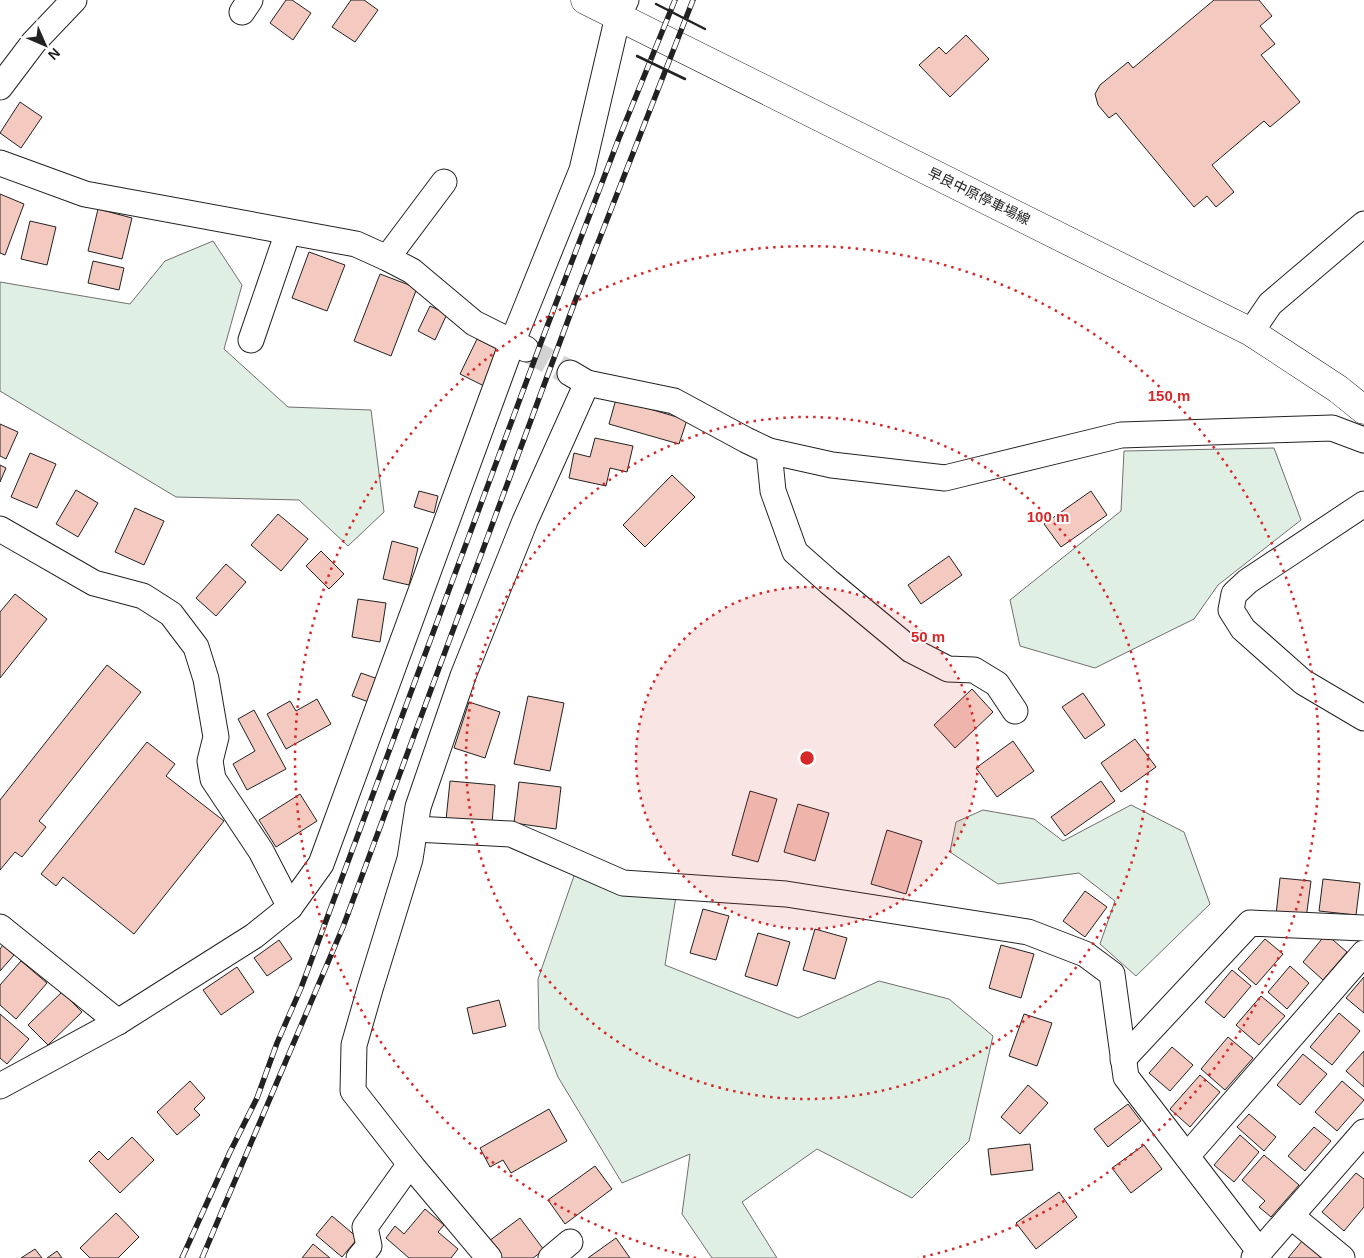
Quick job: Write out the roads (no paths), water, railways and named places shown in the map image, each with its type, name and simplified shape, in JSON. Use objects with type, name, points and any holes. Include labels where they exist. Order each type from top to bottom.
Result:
[{"type":"main road","name":"早良中原停車場線","points":[[585,0],[622,8],[1251,332],[1338,389],[1364,410]]},
{"type":"street","points":[[0,87],[34,42],[74,0]]},
{"type":"street","points":[[1,1083],[118,1022],[254,936],[290,907],[321,864],[519,346],[582,170],[622,8]]},
{"type":"street","points":[[0,163],[85,194],[356,244],[412,271],[474,323],[519,346]]},
{"type":"street","points":[[387,258],[444,182]]},
{"type":"street","points":[[1251,332],[1270,304],[1364,224]]},
{"type":"street","points":[[251,340],[288,232]]},
{"type":"street","points":[[489,1258],[410,1164],[353,1091],[354,1045],[410,859],[418,807],[463,676],[579,378],[674,400],[769,451],[832,465],[945,478],[1121,435],[1332,428],[1364,440]]},
{"type":"street","points":[[769,451],[773,491],[795,552],[828,582],[911,650],[948,669],[974,670],[997,684],[1015,711]]},
{"type":"street","points":[[1364,504],[1248,581],[1234,594],[1231,610],[1243,629],[1304,682],[1339,705],[1364,718]]},
{"type":"street","points":[[0,529],[94,583],[143,596],[171,614],[196,647],[206,679],[216,737],[210,762],[212,779],[261,851],[290,907]]},
{"type":"street","points":[[415,829],[511,834],[623,882],[786,894],[1028,932],[1086,954],[1112,974],[1126,1077],[1187,1156],[1257,1255],[1364,1132]]},
{"type":"street","points":[[1123,1059],[1250,923],[1364,928]]},
{"type":"street","points":[[0,927],[118,1022]]},
{"type":"street","points":[[1187,1156],[1364,953]]},
{"type":"street","points":[[359,1258],[369,1246],[365,1228],[410,1164]]},
{"type":"street","points":[[1291,1216],[1342,1258]]},
{"type":"street","points":[[550,1258],[570,1242]]},
{"type":"tunnel","points":[[526,349],[570,373]]},
{"type":"railway","points":[[182,1258],[230,1152],[257,1098],[277,1043],[301,988],[540,345],[619,138],[675,0]]},
{"type":"railway","points":[[202,1258],[343,927],[574,304],[693,0]]}]
